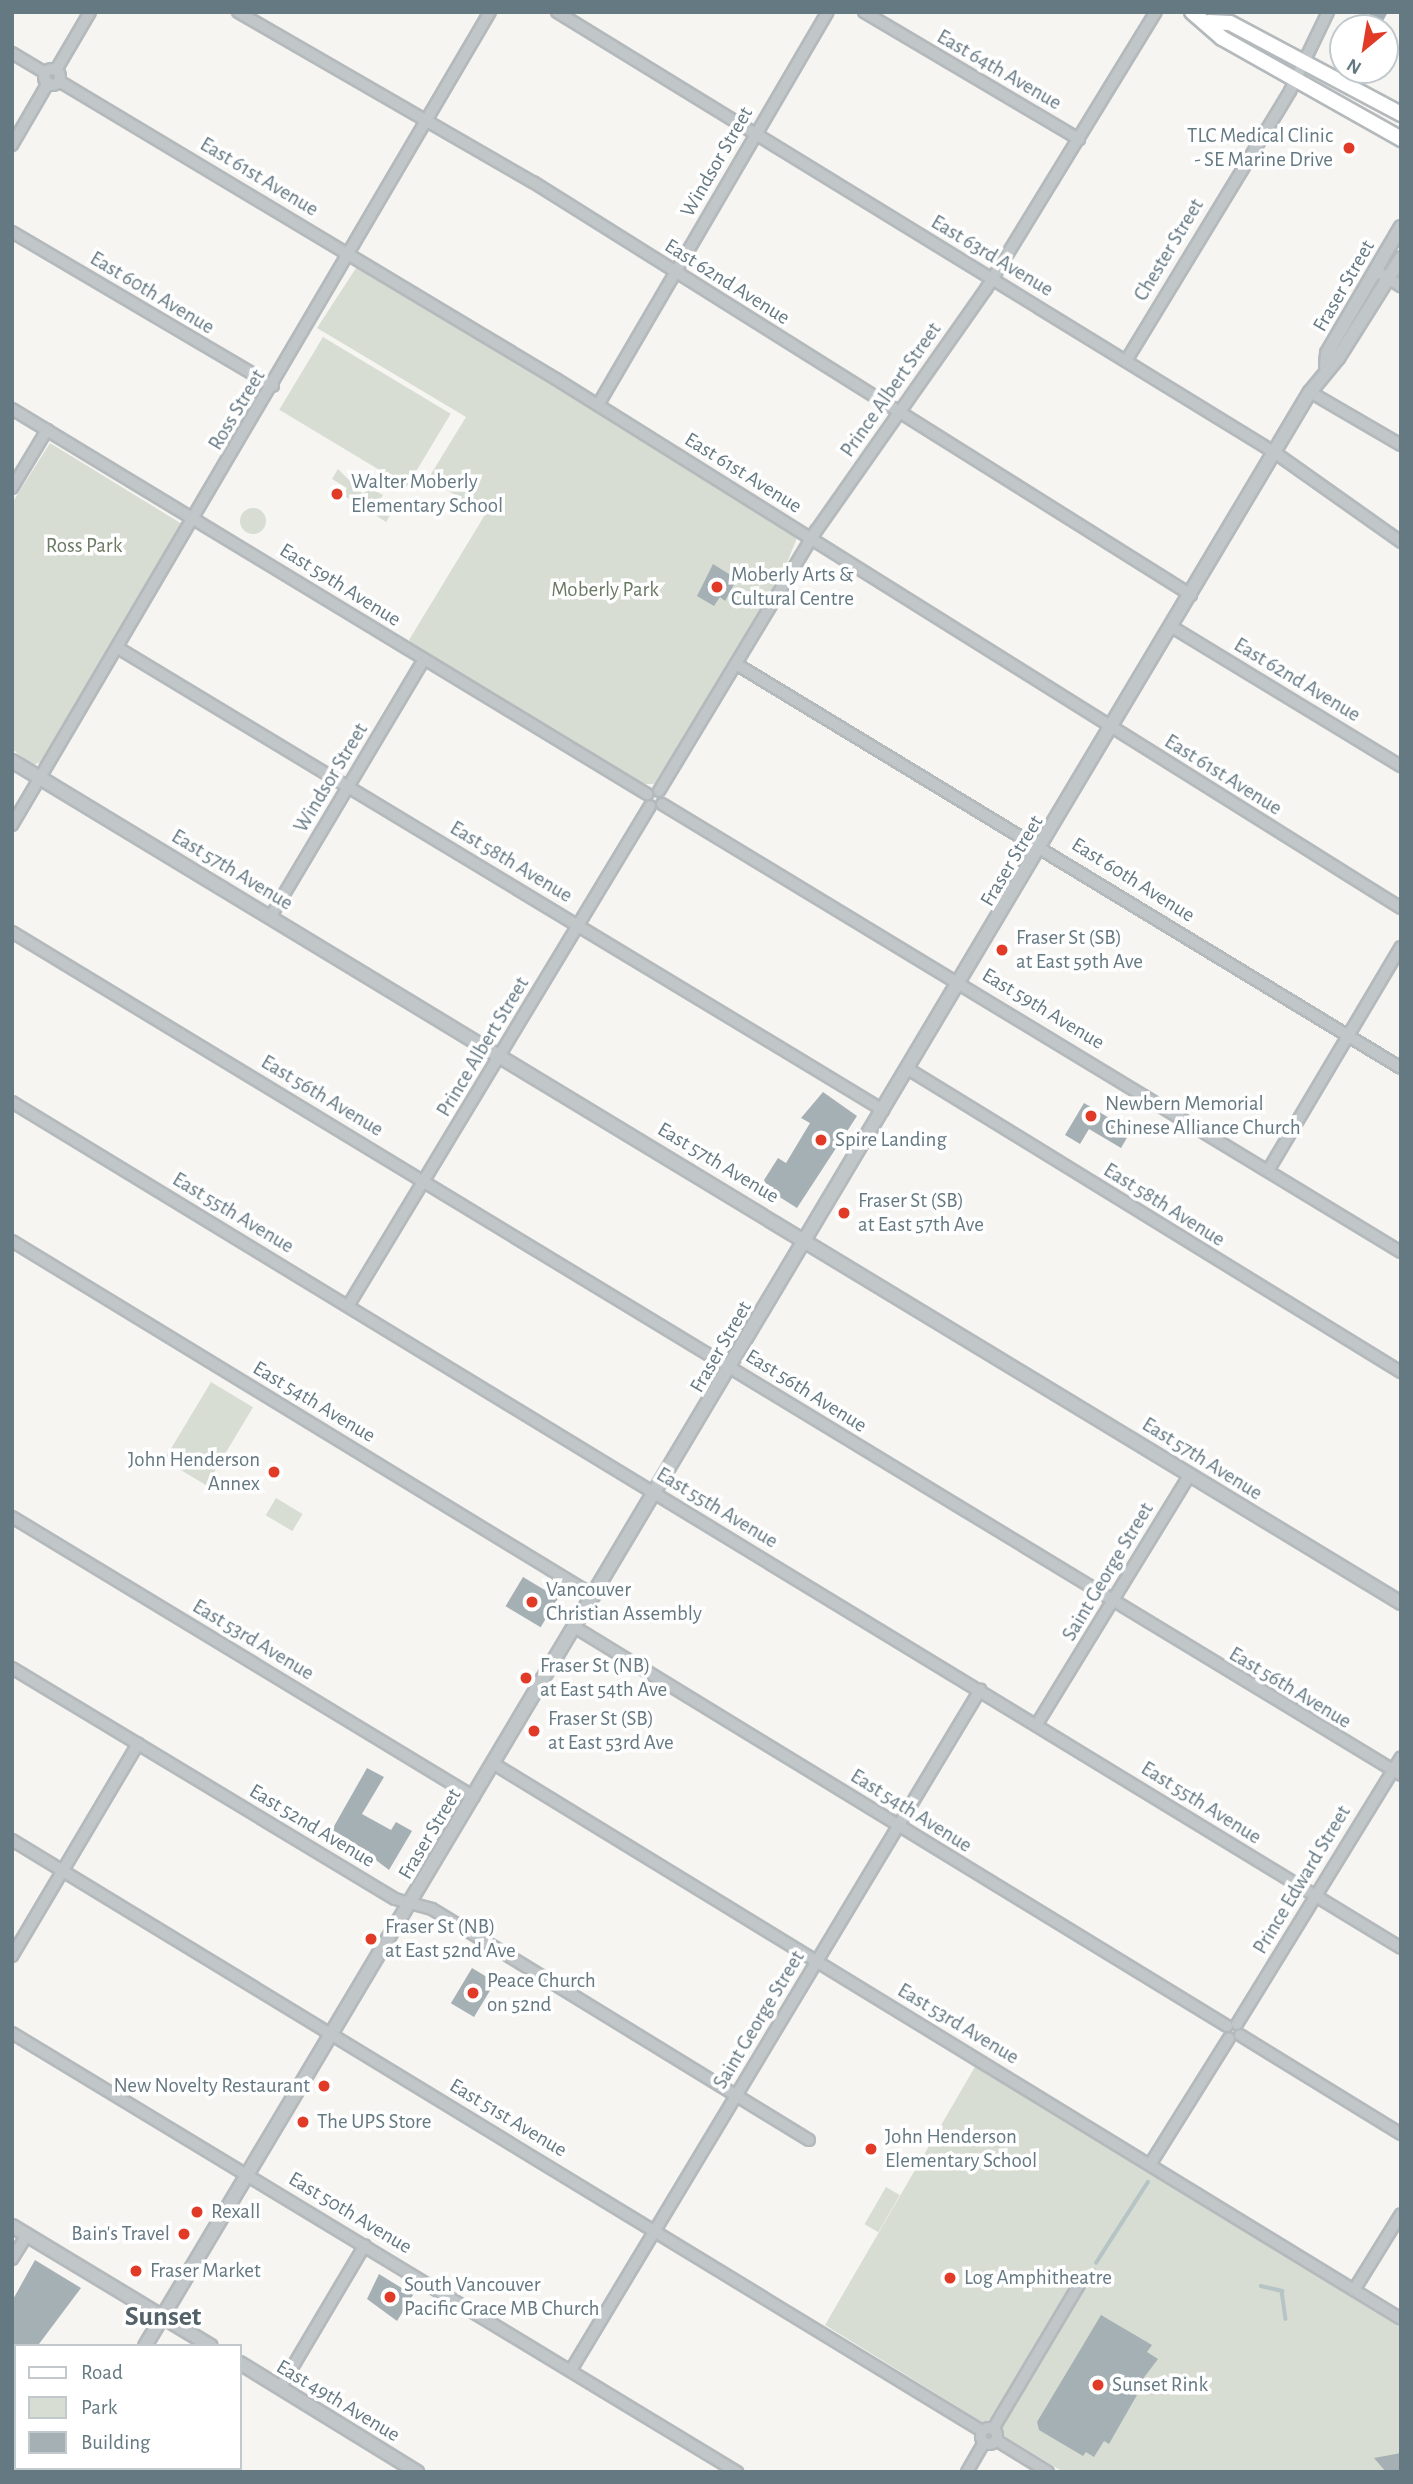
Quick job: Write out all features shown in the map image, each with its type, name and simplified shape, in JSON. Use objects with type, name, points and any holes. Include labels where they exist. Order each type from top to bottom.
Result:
[{"type":"main road","points":[[1192,12],[1209,22],[1222,38],[1401,139]]},
{"type":"main road","points":[[1209,22],[1230,23],[1306,61],[1401,114]]},
{"type":"street","points":[[12,145],[90,12]]},
{"type":"street","name":"East 62nd Avenue","points":[[238,12],[533,182],[1191,595]]},
{"type":"street","name":"Ross Street","points":[[12,825],[273,386],[490,12]]},
{"type":"street","name":"East 63rd Avenue","points":[[557,12],[1274,452],[1401,542]]},
{"type":"street","name":"Windsor Street","points":[[598,405],[828,12]]},
{"type":"street","name":"East 64th Avenue","points":[[864,12],[1079,139]]},
{"type":"street","name":"Prince Albert Street","points":[[659,791],[811,539],[992,279],[1156,12]]},
{"type":"street","name":"Chester Street","points":[[1126,361],[1296,80],[1328,12]]},
{"type":"street","name":"East 61st Avenue","points":[[12,53],[53,74],[598,405],[1401,908]]},
{"type":"street","name":"Fraser Street","points":[[1326,367],[1327,353],[1401,226]]},
{"type":"street","name":"East 60th Avenue","points":[[12,232],[273,386]]},
{"type":"street","name":"Fraser Street","points":[[146,2344],[1113,729],[1310,392],[1326,367],[1338,358],[1401,258]]},
{"type":"street","points":[[1375,270],[1401,286]]},
{"type":"street","points":[[1310,392],[1401,445]]},
{"type":"street","name":"East 59th Avenue","points":[[12,409],[647,794]]},
{"type":"street","points":[[12,488],[47,429]]},
{"type":"street","name":"East 62nd Avenue","points":[[1172,627],[1401,766]]},
{"type":"street","name":"East 58th Avenue","points":[[118,649],[884,1110]]},
{"type":"street","name":"Windsor Street","points":[[271,916],[424,659]]},
{"type":"street","name":"East 60th Avenue","points":[[736,664],[1401,1068]]},
{"type":"street","name":"East 57th Avenue","points":[[12,761],[807,1239],[1401,1603]]},
{"type":"street","points":[[659,791],[662,804],[650,806],[647,794],[659,791]]},
{"type":"street","name":"East 59th Avenue","points":[[662,804],[1269,1169],[1401,1252]]},
{"type":"street","name":"Prince Albert Street","points":[[348,1306],[650,806]]},
{"type":"street","name":"East 56th Avenue","points":[[12,932],[425,1180],[1112,1603],[1396,1773]]},
{"type":"street","points":[[1269,1169],[1401,947]]},
{"type":"street","name":"East 58th Avenue","points":[[908,1069],[1401,1372]]},
{"type":"street","name":"East 55th Avenue","points":[[12,1102],[1401,1948]]},
{"type":"street","name":"East 54th Avenue","points":[[12,1241],[594,1596]]},
{"type":"street","name":"Saint George Street","points":[[1037,1724],[1190,1474]]},
{"type":"street","name":"East 53rd Avenue","points":[[12,1517],[474,1797]]},
{"type":"street","name":"East 54th Avenue","points":[[576,1628],[1401,2134]]},
{"type":"street","name":"East 52nd Avenue","points":[[12,1668],[395,1899],[432,1909],[809,2140]]},
{"type":"street","name":"Saint George Street","points":[[571,2370],[980,1690]]},
{"type":"street","points":[[12,1956],[138,1744]]},
{"type":"street","name":"Prince Edward Street","points":[[1151,2163],[1315,1894],[1396,1773],[1401,1757]]},
{"type":"street","name":"East 53rd Avenue","points":[[495,1764],[1151,2163],[1401,2319]]},
{"type":"street","name":"East 51st Avenue","points":[[12,1840],[982,2431]]},
{"type":"street","name":"East 50th Avenue","points":[[12,2034],[248,2174],[737,2472]]},
{"type":"street","points":[[1354,2290],[1401,2214]]},
{"type":"street","points":[[12,2226],[208,2344]]},
{"type":"street","points":[[12,2259],[27,2235]]},
{"type":"street","points":[[280,2388],[365,2245]]},
{"type":"street","points":[[996,2440],[993,2429],[1080,2283]]},
{"type":"street","name":"East 49th Avenue","points":[[242,2364],[417,2472]]},
{"type":"street","points":[[967,2472],[984,2442],[982,2431],[993,2429]]},
{"type":"street","points":[[984,2442],[996,2440],[1048,2472]]},
{"type":"green space","name":"Moberly Park","points":[[356,268],[394,285],[797,538],[771,602],[654,784],[645,784],[409,640],[486,513],[428,479],[466,417],[317,328]]},
{"type":"green space","points":[[323,337],[451,414],[407,487],[279,410]]},
{"type":"green space","name":"Ross Park","points":[[50,443],[182,524],[41,762],[33,765],[12,749],[12,503]]},
{"type":"green space","points":[[338,469],[363,494],[368,487],[383,495],[378,503],[392,512],[386,522],[372,513],[376,505],[362,496],[357,504],[343,495],[347,488],[332,479]]},
{"type":"green space","points":[[253,508],[262,512],[266,521],[262,530],[253,534],[244,530],[240,521],[244,512]]},
{"type":"green space","points":[[211,1382],[253,1407],[206,1485],[164,1460]]},
{"type":"green space","points":[[276,1498],[303,1514],[292,1531],[266,1515]]},
{"type":"green space","points":[[976,2065],[1401,2328],[1401,2472],[1063,2472],[825,2325]]},
{"type":"green space","points":[[886,2187],[900,2195],[878,2232],[864,2224]]},
{"type":"building","points":[[1371,12],[1388,12],[1387,14],[1370,14]]},
{"type":"building","name":"Moberly Arts & Cultural Centre","points":[[713,564],[737,579],[725,601],[720,597],[714,606],[697,596]]},
{"type":"building","name":"Spire Landing","points":[[823,1092],[857,1116],[797,1208],[770,1191],[764,1180],[778,1158],[786,1163],[810,1123],[801,1118]]},
{"type":"building","name":"Newbern Memorial Chinese Alliance Church","points":[[1084,1103],[1131,1131],[1121,1148],[1089,1129],[1080,1144],[1065,1135]]},
{"type":"building","name":"Vancouver Christian Assembly","points":[[523,1577],[558,1598],[541,1627],[505,1606]]},
{"type":"building","points":[[367,1768],[384,1777],[362,1814],[391,1830],[396,1822],[412,1831],[389,1870],[347,1838],[344,1844],[329,1835]]},
{"type":"building","name":"Peace Church on 52nd","points":[[472,1968],[495,1982],[474,2017],[451,2003]]},
{"type":"building","points":[[35,2260],[81,2288],[39,2344],[12,2346],[12,2301]]},
{"type":"building","name":"South Vancouver Pacific Grace MB Church","points":[[379,2274],[413,2295],[397,2321],[367,2299]]},
{"type":"building","name":"Sunset Rink","points":[[1101,2315],[1152,2345],[1147,2352],[1158,2359],[1133,2392],[1137,2395],[1109,2444],[1104,2441],[1094,2457],[1086,2452],[1083,2456],[1039,2430],[1037,2422]]},
{"type":"building","points":[[1401,2453],[1401,2472],[1386,2472],[1374,2458]]},
{"type":"waterway","points":[[1096,2263],[1148,2182]]},
{"type":"waterway","points":[[1091,2279],[1094,2270]]},
{"type":"waterway","points":[[1261,2286],[1282,2291],[1286,2319]]},
{"type":"place","name":"TLC Medical Clinic - SE Marine Drive","points":[[1349,148]]},
{"type":"place","name":"Walter Moberly Elementary School","points":[[337,494]]},
{"type":"place","name":"Moberly Arts & Cultural Centre","points":[[717,587]]},
{"type":"place","name":"Fraser St (SB) at East 59th Ave","points":[[1002,950]]},
{"type":"place","name":"Newbern Memorial Chinese Alliance Church","points":[[1091,1116]]},
{"type":"place","name":"Spire Landing","points":[[821,1140]]},
{"type":"place","name":"Fraser St (SB) at East 57th Ave","points":[[844,1213]]},
{"type":"place","name":"John Henderson Annex","points":[[274,1472]]},
{"type":"place","name":"Vancouver Christian Assembly","points":[[532,1602]]},
{"type":"place","name":"Fraser St (NB) at East 54th Ave","points":[[526,1678]]},
{"type":"place","name":"Fraser St (SB) at East 53rd Ave","points":[[534,1731]]},
{"type":"place","name":"Fraser St (NB) at East 52nd Ave","points":[[371,1939]]},
{"type":"place","name":"Peace Church on 52nd","points":[[473,1993]]},
{"type":"place","name":"New Novelty Restaurant","points":[[324,2086]]},
{"type":"place","name":"The UPS Store","points":[[303,2122]]},
{"type":"place","name":"John Henderson Elementary School","points":[[871,2149]]},
{"type":"place","name":"Rexall","points":[[197,2212]]},
{"type":"place","name":"Bain's Travel","points":[[184,2234]]},
{"type":"place","name":"Fraser Market","points":[[136,2271]]},
{"type":"place","name":"Log Amphitheatre","points":[[950,2278]]},
{"type":"place","name":"South Vancouver Pacific Grace MB Church","points":[[390,2297]]},
{"type":"place","name":"Sunset Rink","points":[[1098,2385]]},
{"type":"district","name":"Sunset","points":[[163,2317]]}]
